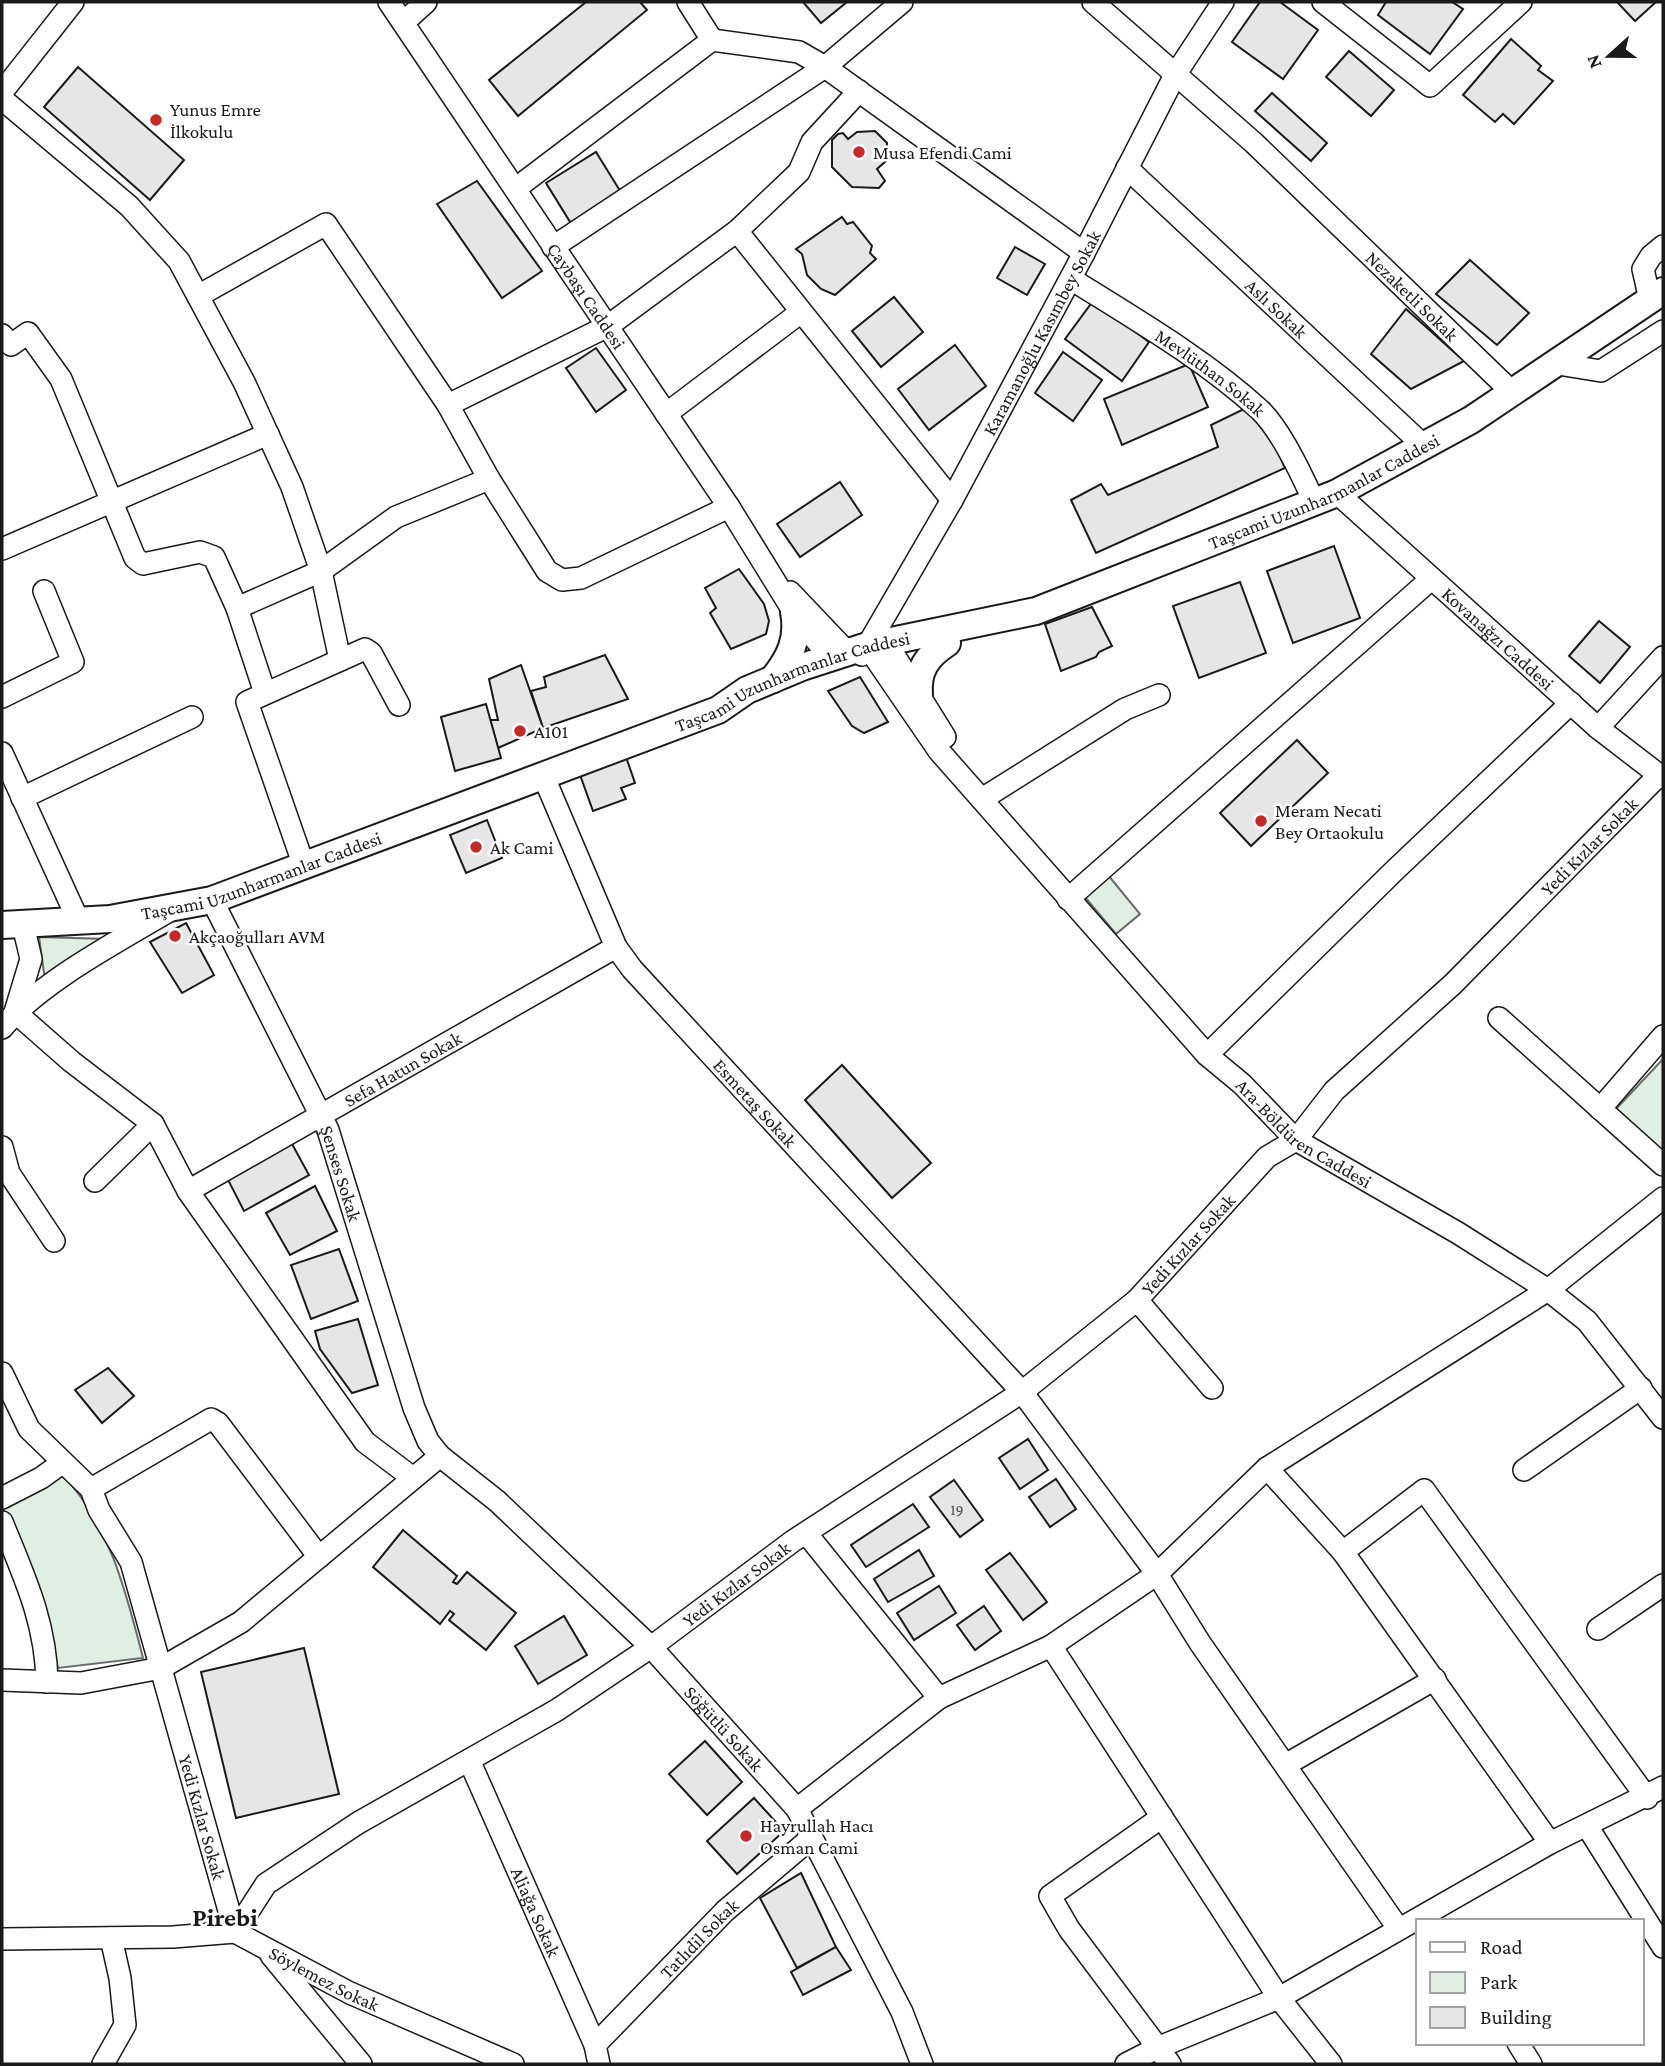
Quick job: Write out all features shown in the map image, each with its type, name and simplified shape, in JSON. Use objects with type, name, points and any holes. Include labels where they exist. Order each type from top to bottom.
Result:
[{"type":"main road","name":"Taşcami Uzunharmanlar Caddesi","points":[[12,925],[79,922],[212,900],[718,710],[747,690],[773,679],[865,653],[1037,611],[1325,497],[1425,447],[1514,394],[1656,295]]},
{"type":"main road","points":[[718,710],[745,705],[865,653],[947,643],[1012,626],[1037,611]]},
{"type":"main road","points":[[773,679],[793,646],[796,626],[794,612]]},
{"type":"main road","points":[[919,695],[919,675],[923,665],[947,643]]},
{"type":"street","points":[[2,92],[74,2]]},
{"type":"street","name":"Çaybaşı Caddesi","points":[[389,2],[729,508],[794,612],[865,653]]},
{"type":"street","points":[[404,22],[426,2]]},
{"type":"street","points":[[688,2],[712,40]]},
{"type":"street","points":[[553,247],[825,67],[902,2]]},
{"type":"street","name":"Nezaketli Sokak","points":[[1093,2],[1254,142],[1514,394]]},
{"type":"street","name":"Karamanoğlu Kasımbey Sokak","points":[[865,653],[952,500],[1071,279],[1175,75],[1223,2]]},
{"type":"street","points":[[1323,2],[1430,86],[1521,2]]},
{"type":"street","points":[[515,189],[712,40],[799,52],[825,67],[1084,253]]},
{"type":"street","points":[[448,405],[608,326],[737,232],[799,172],[812,142],[859,91]]},
{"type":"street","points":[[2,99],[129,206],[179,261],[292,486],[321,570],[340,660]]},
{"type":"street","name":"Aslı Sokak","points":[[1128,168],[1425,447]]},
{"type":"street","points":[[198,296],[326,224],[448,405],[489,479],[548,571],[562,580],[581,578],[729,508]]},
{"type":"street","points":[[737,232],[952,500]]},
{"type":"street","name":"Taşcami Uzunharmanlar Caddesi","points":[[1656,295],[1643,269],[1651,256],[1663,246]]},
{"type":"street","name":"Mevlüthan Sokak","points":[[1071,279],[1149,328],[1261,412],[1291,456],[1325,497]]},
{"type":"street","points":[[666,414],[802,312]]},
{"type":"street","points":[[1558,364],[1601,371],[1663,331]]},
{"type":"street","points":[[2,335],[11,345],[28,333],[61,379],[135,558],[144,564],[200,552],[214,557],[237,608],[265,693]]},
{"type":"street","points":[[2,549],[268,434]]},
{"type":"street","points":[[237,608],[321,570],[396,517],[489,479]]},
{"type":"street","name":"Kovanağzı Caddesi","points":[[1325,497],[1430,580],[1598,728],[1661,777]]},
{"type":"street","points":[[1068,900],[1430,580]]},
{"type":"street","name":"Çaybaşı Caddesi","points":[[781,589],[798,598],[865,653]]},
{"type":"street","points":[[2,697],[73,662],[44,592]]},
{"type":"street","points":[[304,866],[247,702],[365,649],[371,653],[399,705]]},
{"type":"street","name":"Ara-Böldüren Caddesi","points":[[865,653],[919,695],[982,799]]},
{"type":"street","name":"Ara-Böldüren Caddesi","points":[[865,653],[934,744],[1068,900],[1207,1055],[1242,1084],[1296,1140],[1458,1233],[1548,1290],[1587,1321],[1663,1418]]},
{"type":"street","points":[[1598,728],[1663,657]]},
{"type":"street","points":[[982,799],[1125,709],[1159,695]]},
{"type":"street","points":[[1207,1055],[1394,871],[1571,704]]},
{"type":"street","points":[[22,798],[192,717]]},
{"type":"street","points":[[2,753],[79,922]]},
{"type":"street","name":"Esmetaş Sokak","points":[[543,775],[616,947],[707,1053],[1022,1392],[1157,1574],[1200,1643],[1287,1764],[1398,1928]]},
{"type":"street","name":"Yedi Kızlar Sokak","points":[[235,1932],[266,1884],[358,1823],[557,1710],[651,1647],[806,1533],[1022,1392],[1137,1300],[1267,1157],[1296,1140],[1334,1091],[1453,984],[1661,777]]},
{"type":"street","name":"Şenses Sokak","points":[[212,900],[320,1113],[414,1408],[428,1441],[440,1456]]},
{"type":"street","points":[[8,1020],[104,950],[174,908]]},
{"type":"street","points":[[8,1020],[31,959],[12,925]]},
{"type":"street","name":"Sefa Hatun Sokak","points":[[188,1191],[320,1113],[616,947]]},
{"type":"street","points":[[1499,1018],[1663,1165]]},
{"type":"street","points":[[8,1020],[72,1062],[153,1124],[188,1191],[365,1441],[413,1478]]},
{"type":"street","points":[[1600,1109],[1663,1036]]},
{"type":"street","points":[[95,1181],[153,1124]]},
{"type":"street","points":[[2,1147],[9,1174],[54,1241]]},
{"type":"street","points":[[797,1809],[939,1698],[1051,1646],[1157,1574],[1267,1468],[1548,1290],[1663,1198]]},
{"type":"street","points":[[1137,1300],[1212,1388]]},
{"type":"street","name":"Yedi Kızlar Sokak","points":[[2,1373],[29,1429],[91,1489],[99,1510],[131,1562],[235,1932]]},
{"type":"street","points":[[1524,1470],[1641,1388]]},
{"type":"street","points":[[91,1489],[211,1419],[218,1423],[319,1557]]},
{"type":"street","points":[[2,1680],[81,1683],[161,1668],[241,1622],[440,1456]]},
{"type":"street","name":"Söğütlü Sokak","points":[[440,1456],[497,1501],[651,1647],[797,1809],[810,1839],[902,2012],[922,2064]]},
{"type":"street","points":[[2,1498],[41,1478],[62,1462]]},
{"type":"street","points":[[1267,1468],[1343,1552],[1550,1843]]},
{"type":"street","points":[[1343,1552],[1424,1490],[1655,1792],[1550,1843],[1439,1916]]},
{"type":"street","points":[[2,1522],[27,1582],[46,1645],[47,1682]]},
{"type":"street","points":[[806,1533],[939,1698]]},
{"type":"street","points":[[1598,1629],[1663,1585]]},
{"type":"street","points":[[1051,1646],[1279,1998],[1331,2064]]},
{"type":"street","points":[[1287,1764],[1435,1679]]},
{"type":"street","name":"Aliağa Sokak","points":[[469,1760],[597,2054]]},
{"type":"street","points":[[1162,1817],[1051,1896],[1069,1929],[1163,2056]]},
{"type":"street","points":[[1587,1826],[1663,1947]]},
{"type":"street","name":"Tatlıdil Sokak","points":[[597,2054],[725,1911],[810,1839]]},
{"type":"street","points":[[1126,2064],[1163,2056],[1279,1998],[1398,1928],[1416,1923]]},
{"type":"street","points":[[2,1939],[111,1938],[235,1932]]},
{"type":"street","name":"Söylemez Sokak","points":[[235,1932],[350,1993],[513,2064]]},
{"type":"street","points":[[103,2064],[125,2025],[120,1978],[111,1938]]},
{"type":"street","points":[[264,1947],[361,2064]]},
{"type":"street","points":[[1519,2045],[1531,2064]]},
{"type":"green space","points":[[1108,875],[1140,914],[1116,934],[1084,896]]},
{"type":"green space","points":[[39,937],[108,939],[45,980]]},
{"type":"green space","points":[[1663,1059],[1663,1159],[1615,1110]]},
{"type":"green space","points":[[62,1474],[93,1515],[104,1537],[123,1584],[143,1658],[58,1668],[28,1562],[2,1507]]},
{"type":"building","points":[[586,2],[640,2],[647,10],[518,116],[489,80]]},
{"type":"building","points":[[803,2],[847,2],[821,23]]},
{"type":"building","points":[[1260,2],[1280,2],[1318,30],[1283,79],[1232,42]]},
{"type":"building","points":[[1386,2],[1452,2],[1463,9],[1430,54],[1378,15]]},
{"type":"building","points":[[1617,2],[1656,2],[1635,21]]},
{"type":"building","points":[[1511,39],[1541,66],[1538,70],[1553,81],[1514,124],[1503,114],[1495,122],[1463,95]]},
{"type":"building","points":[[1349,51],[1394,90],[1371,116],[1326,77]]},
{"type":"building","points":[[78,67],[184,160],[150,200],[44,107]]},
{"type":"building","points":[[1272,93],[1327,143],[1311,161],[1255,111]]},
{"type":"building","name":"Musa Efendi Cami","points":[[875,131],[887,143],[886,161],[877,169],[885,181],[879,188],[852,187],[832,167],[832,140],[838,134],[843,133],[848,139],[857,132]]},
{"type":"building","points":[[596,152],[622,194],[572,225],[546,183]]},
{"type":"building","points":[[477,181],[542,271],[502,298],[437,204]]},
{"type":"building","points":[[842,217],[847,224],[853,222],[872,246],[870,253],[876,259],[835,295],[821,289],[807,275],[802,254],[796,249]]},
{"type":"building","points":[[1015,247],[1045,264],[1027,295],[997,278]]},
{"type":"building","points":[[1470,260],[1529,313],[1497,345],[1436,294]]},
{"type":"building","points":[[894,297],[923,332],[881,367],[852,331]]},
{"type":"building","points":[[1093,301],[1149,342],[1122,381],[1065,339]]},
{"type":"building","points":[[1406,309],[1464,361],[1411,389],[1371,354]]},
{"type":"building","points":[[955,345],[986,386],[929,430],[898,389]]},
{"type":"building","points":[[596,348],[626,390],[596,412],[566,368]]},
{"type":"building","points":[[1063,352],[1102,380],[1073,421],[1035,393]]},
{"type":"building","points":[[1189,364],[1208,407],[1122,445],[1104,399]]},
{"type":"building","points":[[1248,407],[1270,434],[1285,468],[1096,553],[1071,500],[1101,484],[1108,495],[1218,447],[1211,425]]},
{"type":"building","points":[[840,482],[862,515],[800,557],[777,524]]},
{"type":"building","points":[[1334,546],[1360,618],[1293,643],[1267,571]]},
{"type":"building","points":[[739,569],[764,604],[769,621],[766,634],[731,649],[710,613],[716,608],[705,588]]},
{"type":"building","points":[[1240,582],[1266,653],[1199,678],[1173,606]]},
{"type":"building","points":[[1092,607],[1112,646],[1099,652],[1096,657],[1061,671],[1045,624]]},
{"type":"building","points":[[1599,621],[1630,647],[1600,683],[1569,656]]},
{"type":"building","points":[[605,655],[628,699],[543,728],[531,691],[546,687],[544,677]]},
{"type":"building","points":[[521,665],[543,728],[498,748],[490,720],[498,720],[489,679]]},
{"type":"building","points":[[860,677],[888,722],[864,733],[852,726],[828,691]]},
{"type":"building","points":[[486,704],[501,758],[455,771],[441,717]]},
{"type":"building","points":[[1297,740],[1328,773],[1251,846],[1220,813]]},
{"type":"building","points":[[625,754],[635,783],[621,788],[626,799],[593,811],[579,772]]},
{"type":"building","name":"Ak Cami","points":[[487,820],[502,858],[466,873],[450,835]]},
{"type":"building","points":[[186,923],[214,975],[182,993],[150,942]]},
{"type":"building","points":[[842,1065],[931,1163],[892,1198],[805,1100]]},
{"type":"building","points":[[291,1142],[309,1175],[244,1211],[227,1178]]},
{"type":"building","points":[[315,1186],[337,1231],[290,1255],[266,1213]]},
{"type":"building","points":[[339,1249],[358,1301],[311,1319],[291,1265]]},
{"type":"building","points":[[358,1319],[378,1385],[352,1393],[320,1349],[315,1331]]},
{"type":"building","points":[[108,1368],[134,1396],[102,1423],[75,1390]]},
{"type":"building","points":[[1028,1439],[1048,1470],[1020,1489],[999,1458]]},
{"type":"building","points":[[1056,1479],[1076,1509],[1050,1527],[1029,1497]]},
{"type":"building","points":[[954,1480],[983,1520],[960,1537],[930,1497]]},
{"type":"building","points":[[913,1504],[929,1527],[866,1567],[851,1545]]},
{"type":"building","points":[[403,1530],[457,1576],[453,1582],[457,1584],[467,1572],[516,1613],[486,1650],[449,1620],[454,1614],[450,1611],[440,1624],[373,1567]]},
{"type":"building","points":[[919,1550],[934,1576],[888,1602],[874,1579]]},
{"type":"building","points":[[1010,1553],[1047,1602],[1023,1620],[986,1570]]},
{"type":"building","points":[[939,1586],[956,1613],[914,1640],[897,1613]]},
{"type":"building","points":[[984,1606],[1001,1631],[975,1650],[957,1625]]},
{"type":"building","points":[[564,1616],[587,1655],[538,1684],[515,1646]]},
{"type":"building","points":[[304,1648],[339,1794],[236,1818],[201,1672]]},
{"type":"building","points":[[705,1741],[742,1782],[707,1815],[669,1774]]},
{"type":"building","name":"Hayrullah Hacı Osman Cami","points":[[754,1798],[784,1831],[737,1874],[707,1841]]},
{"type":"building","points":[[801,1873],[836,1947],[797,1968],[760,1898]]},
{"type":"building","points":[[836,1947],[851,1970],[803,1995],[791,1972]]},
{"type":"place","name":"Yunus Emre İlkokulu","points":[[156,120]]},
{"type":"place","name":"Musa Efendi Cami","points":[[859,152]]},
{"type":"place","name":"A101","points":[[520,731]]},
{"type":"place","name":"Meram Necati Bey Ortaokulu","points":[[1261,821]]},
{"type":"place","name":"Ak Cami","points":[[476,847]]},
{"type":"place","name":"Akçaoğulları AVM","points":[[175,936]]},
{"type":"place","name":"Hayrullah Hacı Osman Cami","points":[[746,1836]]},
{"type":"district","name":"Pirebi","points":[[225,1917]]}]
